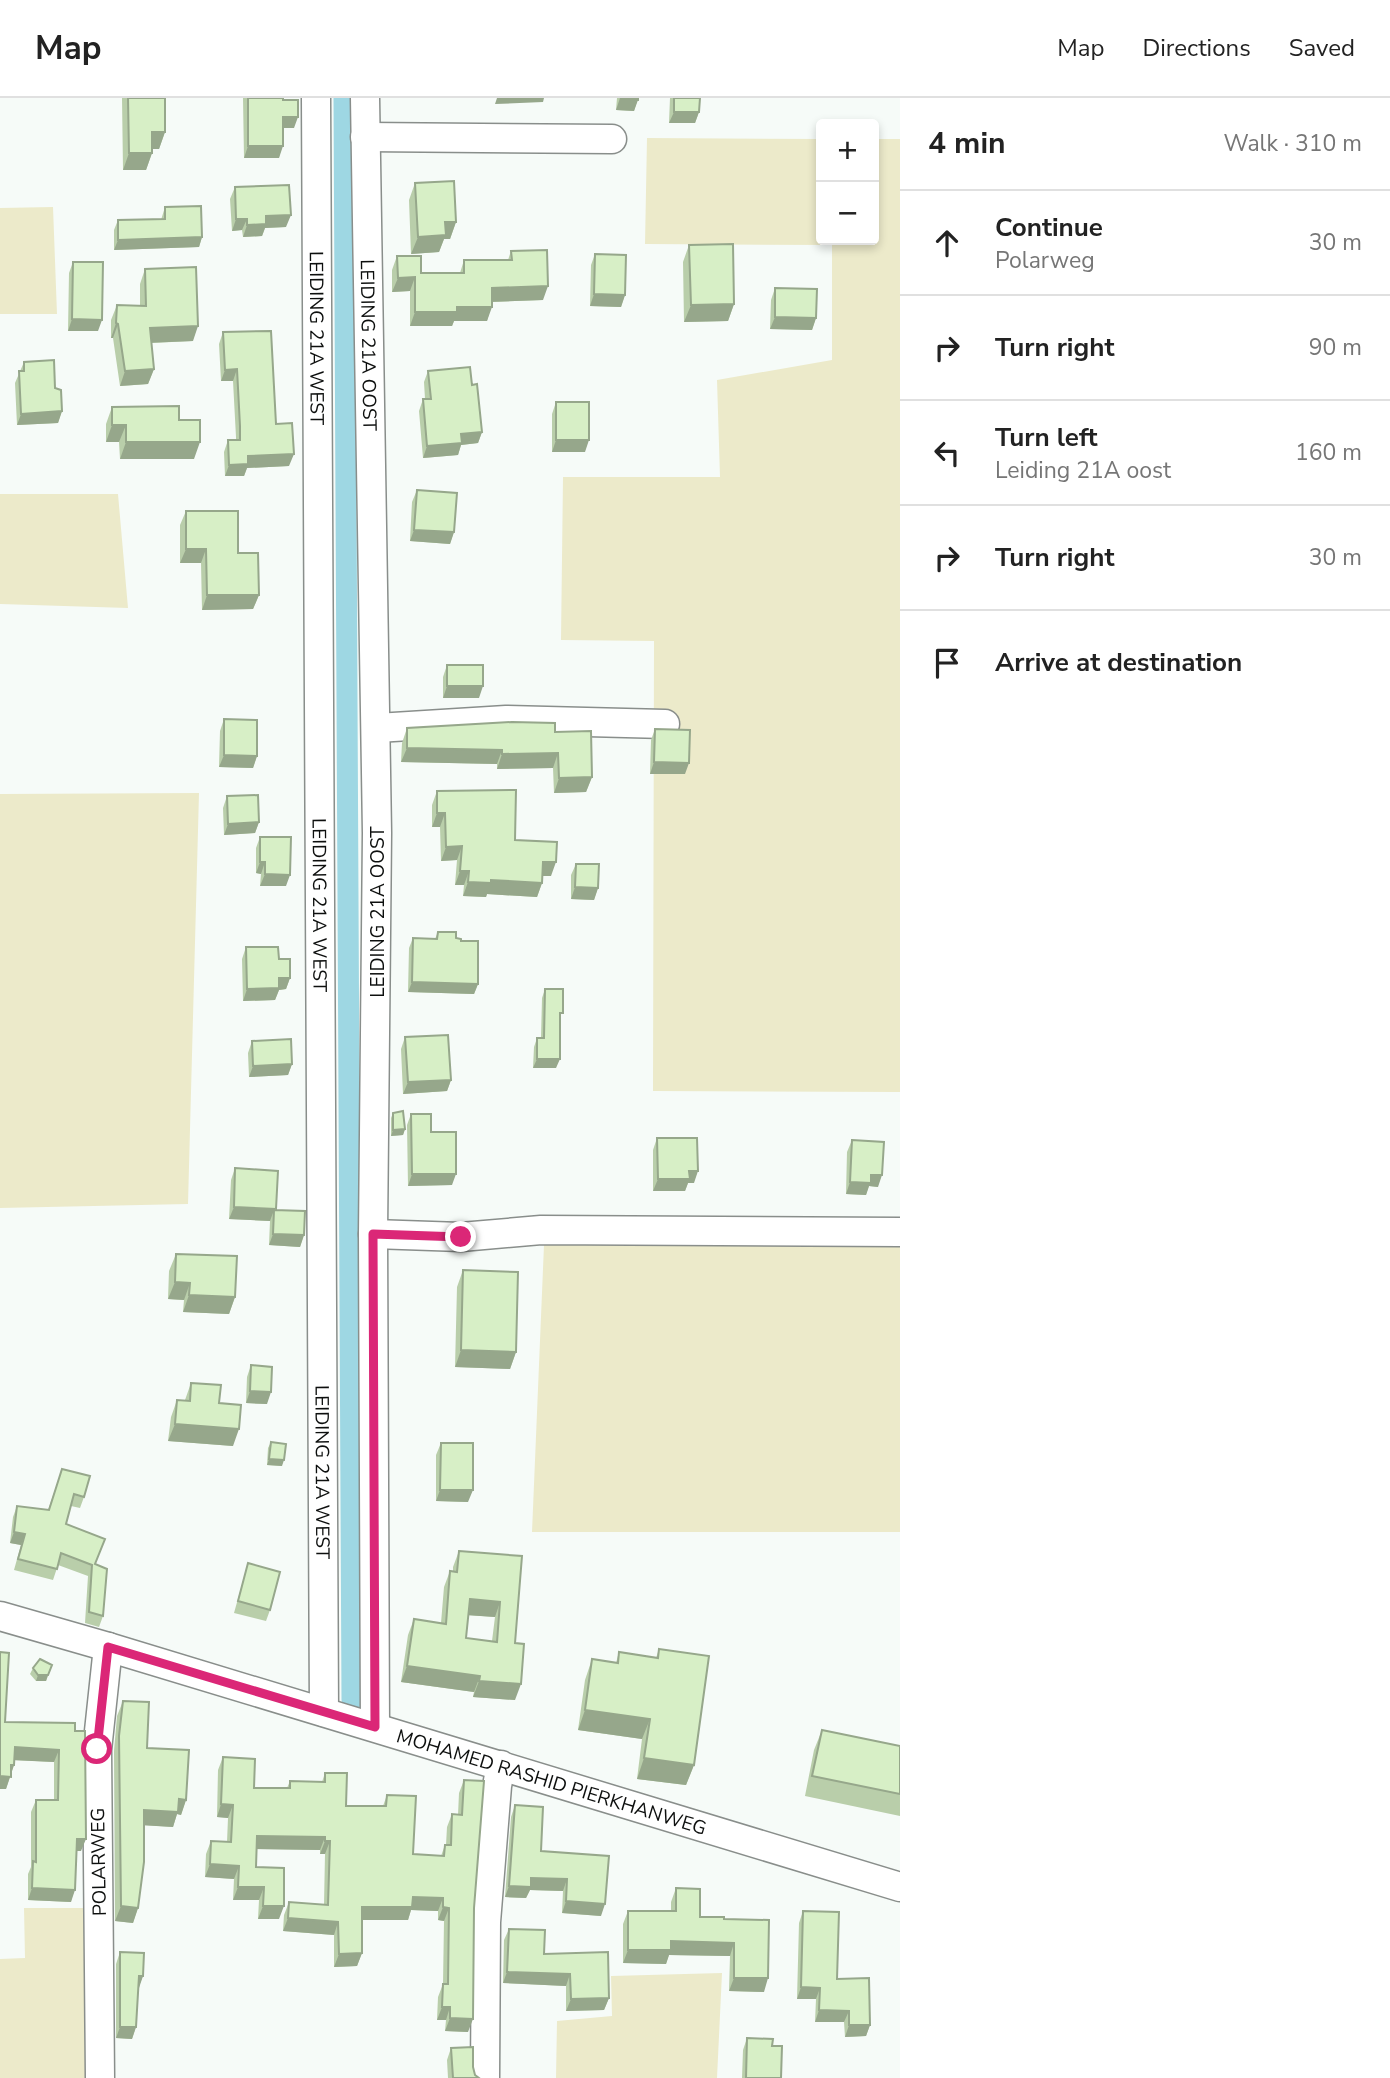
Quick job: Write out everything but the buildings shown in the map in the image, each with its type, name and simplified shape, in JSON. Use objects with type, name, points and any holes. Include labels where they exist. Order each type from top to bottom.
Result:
[{"type":"street","name":"LEIDING 21A WEST","points":[[316,98],[324,1712]]},
{"type":"street","name":"LEIDING 21A OOST","points":[[365,98],[377,728],[373,1234],[375,1727]]},
{"type":"street","points":[[365,137],[612,139]]},
{"type":"street","points":[[377,728],[506,720],[665,724]]},
{"type":"street","points":[[373,1234],[461,1237],[541,1230],[900,1232]]},
{"type":"street","name":"MOHAMED RASHID PIERKHANWEG","points":[[0,1616],[900,1886]]},
{"type":"street","name":"POLARWEG","points":[[100,2078],[97,1749],[108,1647]]},
{"type":"street","points":[[485,2078],[486,1922],[501,1765]]},
{"type":"shaded area","points":[[647,138],[816,139],[816,245],[645,244]]},
{"type":"shaded area","points":[[879,139],[900,139],[900,1092],[653,1091],[654,641],[561,640],[563,477],[720,477],[717,380],[832,360],[832,245],[879,245]]},
{"type":"shaded area","points":[[53,207],[57,314],[0,314],[0,208]]},
{"type":"shaded area","points":[[0,494],[118,494],[128,608],[0,604]]},
{"type":"shaded area","points":[[199,793],[188,1204],[0,1208],[0,794]]},
{"type":"shaded area","points":[[726,1235],[900,1238],[900,1532],[532,1532],[544,1245]]},
{"type":"shaded area","points":[[24,1908],[94,1908],[96,2078],[0,2078],[0,1959],[25,1958]]},
{"type":"shaded area","points":[[722,1973],[717,2078],[556,2078],[557,2021],[612,2016],[611,1976]]},
{"type":"waterway","points":[[344,98],[352,1700]]},
{"type":"route","points":[[97,1749],[108,1647],[375,1727],[373,1234],[461,1237]]}]
